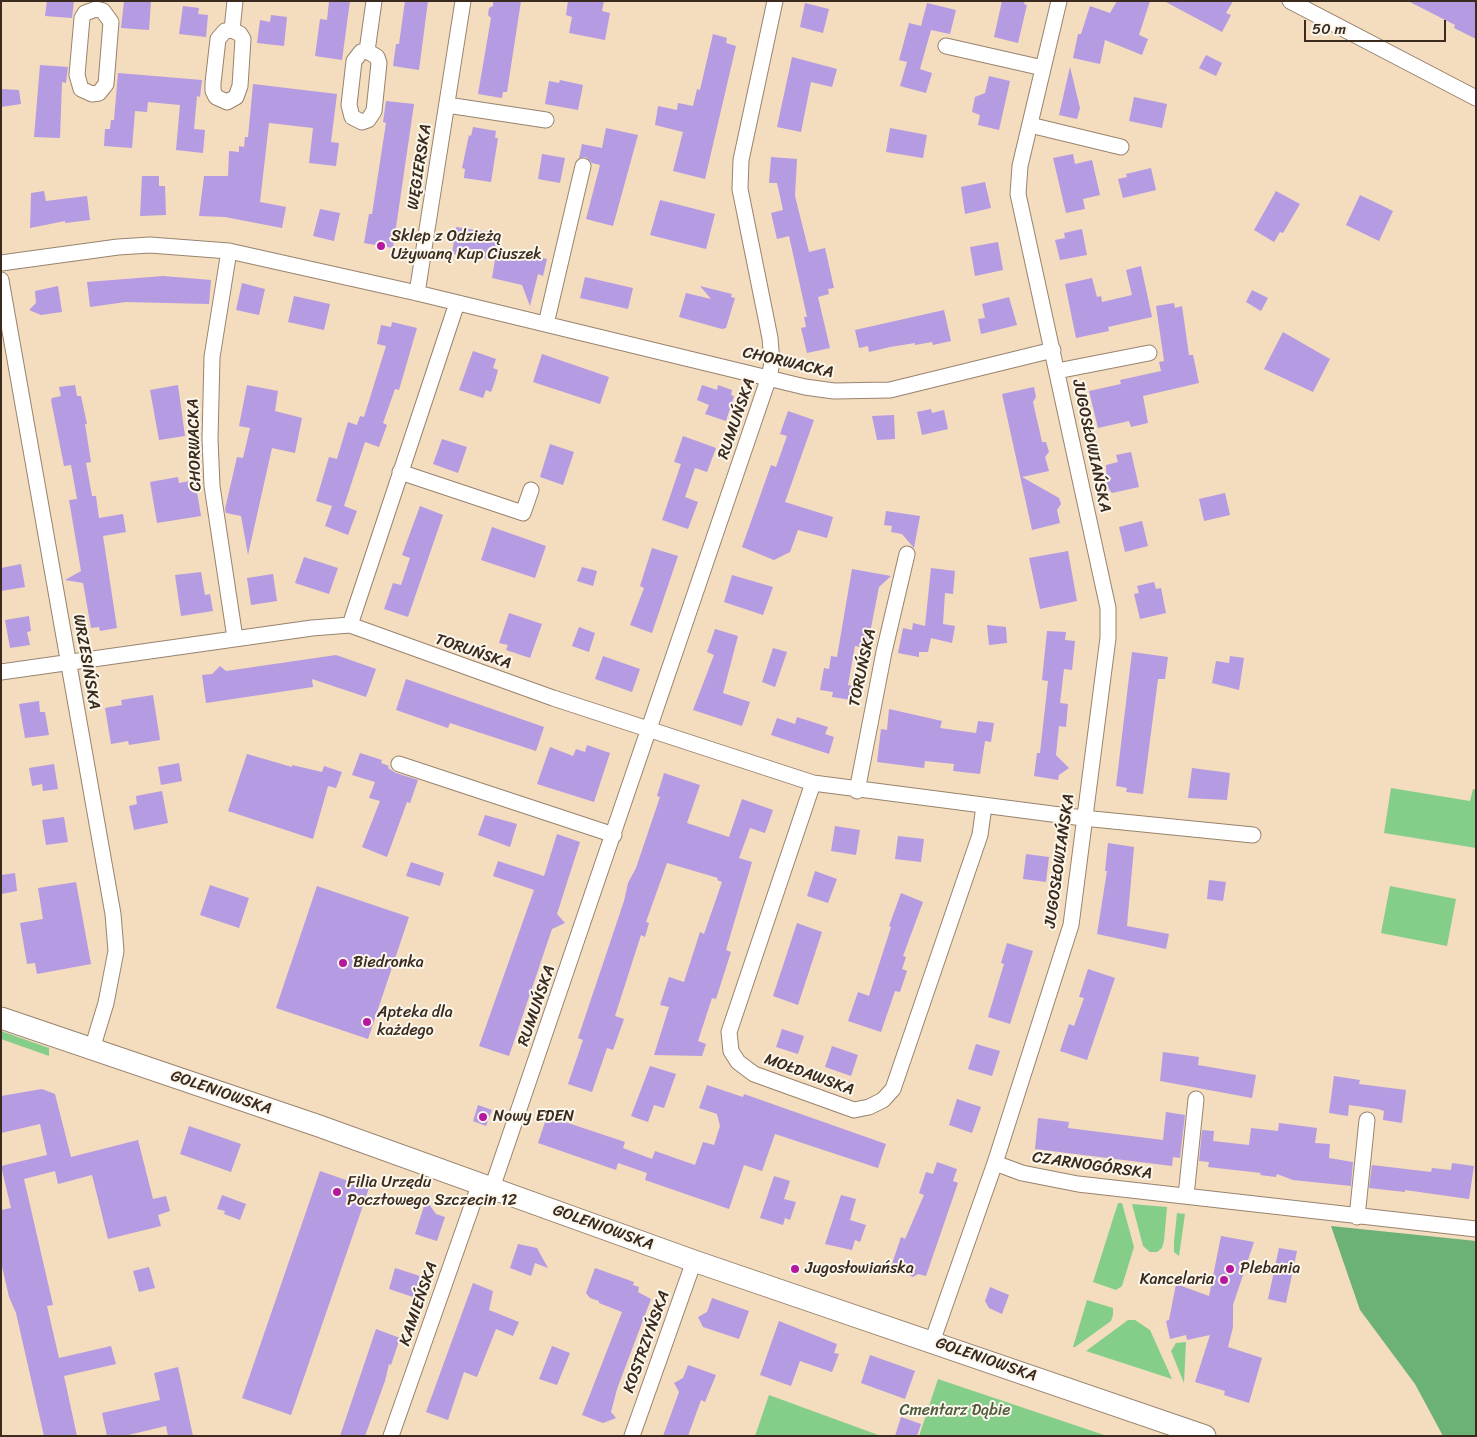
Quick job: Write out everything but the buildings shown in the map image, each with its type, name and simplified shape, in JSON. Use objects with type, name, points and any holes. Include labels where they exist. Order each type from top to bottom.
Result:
[{"type":"street","points":[[232,30],[235,1]]},
{"type":"street","points":[[367,52],[374,1]]},
{"type":"street","name":"WĘGIERSKA","points":[[417,293],[464,1]]},
{"type":"street","name":"RUMUŃSKA","points":[[486,1186],[614,835],[770,377],[772,363],[770,338],[740,189],[741,160],[775,1]]},
{"type":"street","name":"JUGOSŁOWIAŃSKA","points":[[932,1342],[995,1163],[1071,925],[1083,818],[1108,638],[1108,608],[1018,194],[1020,166],[1059,1]]},
{"type":"street","points":[[1290,1],[1476,98]]},
{"type":"street","points":[[97,5],[112,22],[106,84],[99,93],[92,94],[81,89],[77,76],[82,18],[85,13],[97,5]]},
{"type":"street","points":[[946,46],[1043,68]]},
{"type":"street","name":"WĘGIERSKA","points":[[447,105],[546,120]]},
{"type":"street","points":[[1030,125],[1121,147]]},
{"type":"street","points":[[546,324],[583,166]]},
{"type":"street","name":"CHORWACKA","points":[[1,263],[118,248],[150,246],[229,251],[417,293],[456,304],[770,377],[805,387],[834,391],[890,390],[1053,350]]},
{"type":"street","name":"CHORWACKA","points":[[229,251],[212,357],[210,439],[212,486],[235,638]]},
{"type":"street","name":"WRZESIŃSKA","points":[[1,280],[113,914],[116,951],[106,1003],[92,1049]]},
{"type":"street","points":[[350,626],[456,304]]},
{"type":"street","name":"JUGOSŁOWIAŃSKA","points":[[1057,371],[1149,353]]},
{"type":"street","points":[[400,472],[522,513],[531,490]]},
{"type":"street","name":"TORUŃSKA","points":[[857,791],[884,652],[907,554]]},
{"type":"street","name":"TORUŃSKA","points":[[1,672],[235,638],[312,628],[350,626],[427,655],[650,731],[813,783],[857,791],[1083,818],[1253,835]]},
{"type":"street","points":[[399,764],[614,835]]},
{"type":"street","name":"MOŁDAWSKA","points":[[813,783],[728,1032],[730,1051],[738,1062],[754,1074],[854,1110],[869,1107],[883,1100],[893,1089],[980,835],[984,806]]},
{"type":"street","name":"GOLENIOWSKA","points":[[1,1018],[486,1186],[694,1261],[1205,1436]]},
{"type":"street","points":[[1186,1196],[1196,1099]]},
{"type":"street","points":[[1357,1217],[1367,1120]]},
{"type":"street","name":"CZARNOGÓRSKA","points":[[995,1163],[1048,1180],[1357,1217],[1476,1229]]},
{"type":"street","name":"KAMIEŃSKA","points":[[391,1436],[486,1186]]},
{"type":"street","name":"KOSTRZYŃSKA","points":[[632,1436],[694,1261]]},
{"type":"green space","points":[[1391,788],[1470,801],[1473,789],[1476,790],[1476,848],[1384,833]]},
{"type":"green space","points":[[1390,886],[1456,899],[1447,946],[1381,933]]},
{"type":"green space","points":[[1,1031],[49,1048],[49,1056],[1,1039]]},
{"type":"green space","points":[[1118,1203],[1122,1203],[1134,1247],[1122,1286],[1116,1290],[1093,1282]]},
{"type":"green space","points":[[1132,1204],[1167,1207],[1164,1241],[1162,1248],[1157,1252],[1150,1252],[1143,1246]]},
{"type":"green space","points":[[1177,1213],[1185,1214],[1179,1256],[1174,1252]]},
{"type":"green space","points":[[1331,1226],[1476,1241],[1476,1436],[1443,1436],[1415,1384],[1360,1310]]},
{"type":"green space","points":[[1087,1300],[1113,1308],[1113,1315],[1111,1321],[1073,1347]]},
{"type":"green space","points":[[1128,1320],[1135,1320],[1150,1330],[1172,1379],[1086,1351]]},
{"type":"green space","points":[[1186,1342],[1184,1383],[1171,1351],[1176,1343]]},
{"type":"green space","name":"Cmentarz Dąbie","points":[[938,1379],[1107,1436],[919,1436]]},
{"type":"green space","name":"Cmentarz Dąbie","points":[[769,1395],[881,1436],[755,1436]]},
{"type":"place","name":"Sklep z Odzieżą Używaną Kup Ciuszek","points":[[381,246]]},
{"type":"place","name":"Biedronka","points":[[343,963]]},
{"type":"place","name":"Apteka dla każdego","points":[[367,1022]]},
{"type":"place","name":"Nowy EDEN","points":[[483,1117]]},
{"type":"place","name":"Filia Urzędu Pocztowego Szczecin 12","points":[[337,1192]]},
{"type":"place","name":"Jugosłowiańska","points":[[795,1269]]},
{"type":"place","name":"Plebania","points":[[1230,1269]]},
{"type":"place","name":"Kancelaria","points":[[1224,1280]]}]
